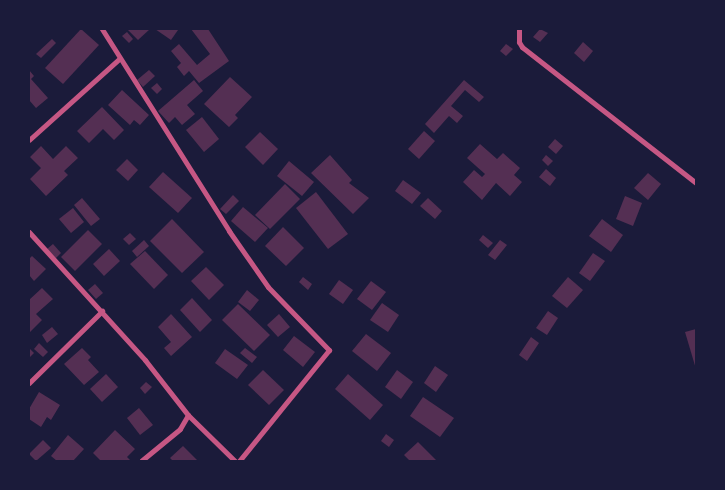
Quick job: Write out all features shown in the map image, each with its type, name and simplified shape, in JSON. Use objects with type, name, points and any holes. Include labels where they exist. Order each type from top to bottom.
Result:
[{"type":"street","points":[[102,29],[228,231],[268,287],[330,350],[239,461]]},
{"type":"street","points":[[519,29],[522,47],[696,183]]},
{"type":"street","points":[[29,140],[120,58]]},
{"type":"street","points":[[29,232],[102,311],[183,404],[188,415],[235,461]]},
{"type":"street","points":[[29,383],[102,311]]},
{"type":"street","points":[[141,461],[180,429],[188,415]]},
{"type":"building","points":[[81,29],[99,45],[63,84],[45,68]]},
{"type":"building","points":[[127,29],[150,29],[138,40]]},
{"type":"building","points":[[155,29],[176,29],[178,30],[171,40]]},
{"type":"building","points":[[191,29],[208,29],[229,61],[199,83],[189,71],[184,76],[177,67],[181,63],[171,51],[179,44],[197,65],[210,54]]},
{"type":"building","points":[[540,29],[548,33],[540,42],[533,37]]},
{"type":"building","points":[[127,32],[133,39],[129,43],[122,36]]},
{"type":"building","points":[[52,39],[56,43],[41,58],[36,54]]},
{"type":"building","points":[[583,42],[593,51],[584,62],[574,53]]},
{"type":"building","points":[[506,44],[513,49],[506,56],[500,51]]},
{"type":"building","points":[[29,70],[34,76],[31,79],[48,98],[36,108],[29,100]]},
{"type":"building","points":[[149,70],[155,76],[143,87],[137,80]]},
{"type":"building","points":[[230,77],[252,97],[235,115],[238,118],[229,127],[204,104]]},
{"type":"building","points":[[194,80],[203,91],[187,105],[195,114],[182,125],[175,117],[169,123],[158,111]]},
{"type":"building","points":[[464,80],[484,97],[479,102],[465,90],[451,106],[463,116],[457,123],[449,116],[434,133],[425,124]]},
{"type":"building","points":[[157,83],[162,89],[157,94],[151,88]]},
{"type":"building","points":[[122,90],[149,115],[140,125],[134,120],[130,125],[108,105]]},
{"type":"building","points":[[102,107],[124,130],[114,140],[103,129],[89,143],[77,131]]},
{"type":"building","points":[[202,117],[219,139],[204,152],[186,130]]},
{"type":"building","points":[[424,131],[435,141],[419,159],[408,149]]},
{"type":"building","points":[[260,132],[278,149],[263,165],[245,147]]},
{"type":"building","points":[[555,139],[563,146],[556,154],[548,147]]},
{"type":"building","points":[[480,144],[497,159],[503,153],[520,168],[514,175],[522,182],[510,196],[496,183],[482,200],[463,182],[474,170],[482,177],[485,174],[467,158]]},
{"type":"building","points":[[41,146],[53,159],[66,146],[78,158],[64,171],[68,175],[46,196],[30,179],[41,168],[30,157]]},
{"type":"building","points":[[330,155],[352,180],[349,183],[369,198],[353,214],[311,173]]},
{"type":"building","points":[[546,155],[553,161],[548,166],[542,160]]},
{"type":"building","points":[[127,159],[138,170],[128,181],[116,170]]},
{"type":"building","points":[[289,161],[314,182],[302,196],[277,176]]},
{"type":"building","points":[[546,169],[556,178],[550,186],[539,177]]},
{"type":"building","points":[[163,172],[192,198],[178,213],[149,187]]},
{"type":"building","points":[[648,173],[661,184],[648,200],[634,188]]},
{"type":"building","points":[[403,180],[421,193],[412,204],[395,191]]},
{"type":"building","points":[[285,184],[300,199],[270,229],[255,215]]},
{"type":"building","points":[[316,192],[348,234],[328,249],[296,208]]},
{"type":"building","points":[[233,195],[239,201],[226,214],[220,209]]},
{"type":"building","points":[[625,196],[642,203],[633,226],[616,219]]},
{"type":"building","points":[[82,198],[100,219],[91,226],[74,205]]},
{"type":"building","points":[[428,198],[442,211],[435,219],[420,206]]},
{"type":"building","points":[[243,207],[268,228],[255,242],[231,221]]},
{"type":"building","points":[[73,208],[84,222],[71,233],[59,219]]},
{"type":"building","points":[[172,219],[204,252],[182,273],[150,241]]},
{"type":"building","points":[[602,219],[623,235],[611,252],[589,236]]},
{"type":"building","points":[[283,227],[304,248],[286,266],[265,246]]},
{"type":"building","points":[[88,230],[102,244],[75,271],[61,257]]},
{"type":"building","points":[[130,233],[136,239],[129,245],[123,239]]},
{"type":"building","points":[[483,235],[493,243],[488,248],[479,240]]},
{"type":"building","points":[[144,240],[149,246],[137,257],[132,251]]},
{"type":"building","points":[[500,240],[507,245],[495,260],[488,255]]},
{"type":"building","points":[[53,244],[61,253],[56,258],[47,249]]},
{"type":"building","points":[[109,249],[120,261],[104,276],[93,264]]},
{"type":"building","points":[[145,251],[168,275],[154,289],[130,264]]},
{"type":"building","points":[[593,253],[605,261],[590,281],[579,273]]},
{"type":"building","points":[[32,256],[46,269],[34,281],[29,275],[29,259]]},
{"type":"building","points":[[206,267],[224,285],[209,300],[191,281]]},
{"type":"building","points":[[303,277],[312,284],[308,290],[299,282]]},
{"type":"building","points":[[568,277],[583,290],[567,308],[552,296]]},
{"type":"building","points":[[339,280],[353,290],[343,304],[329,294]]},
{"type":"building","points":[[371,281],[386,292],[372,310],[357,299]]},
{"type":"building","points":[[95,284],[103,293],[96,299],[88,290]]},
{"type":"building","points":[[42,288],[53,299],[36,314],[42,320],[29,333],[29,300]]},
{"type":"building","points":[[247,290],[259,300],[250,311],[238,302]]},
{"type":"building","points":[[192,298],[212,320],[200,332],[180,310]]},
{"type":"building","points":[[382,303],[399,315],[388,332],[370,320]]},
{"type":"building","points":[[238,304],[270,335],[254,351],[222,320]]},
{"type":"building","points":[[548,311],[558,318],[547,335],[536,328]]},
{"type":"building","points":[[171,314],[192,337],[171,356],[164,348],[171,342],[158,327]]},
{"type":"building","points":[[279,314],[290,327],[278,337],[267,325]]},
{"type":"building","points":[[52,327],[58,334],[47,343],[42,335]]},
{"type":"building","points":[[696,329],[696,369],[685,332]]},
{"type":"building","points":[[366,334],[391,353],[377,371],[352,351]]},
{"type":"building","points":[[294,336],[315,352],[303,367],[283,350]]},
{"type":"building","points":[[531,337],[539,343],[527,361],[519,355]]},
{"type":"building","points":[[39,343],[48,352],[43,357],[34,349]]},
{"type":"building","points":[[29,348],[34,353],[29,358]]},
{"type":"building","points":[[82,348],[91,357],[88,360],[99,372],[84,385],[64,364]]},
{"type":"building","points":[[245,348],[257,357],[252,363],[240,353]]},
{"type":"building","points":[[225,349],[248,365],[237,379],[215,363]]},
{"type":"building","points":[[435,366],[448,375],[436,392],[424,383]]},
{"type":"building","points":[[263,370],[284,390],[269,405],[248,385]]},
{"type":"building","points":[[397,370],[413,382],[401,399],[385,387]]},
{"type":"building","points":[[106,374],[118,387],[102,402],[90,389]]},
{"type":"building","points":[[348,374],[383,405],[370,420],[335,389]]},
{"type":"building","points":[[146,382],[152,387],[145,394],[140,388]]},
{"type":"building","points":[[39,392],[60,405],[51,420],[47,417],[41,427],[29,419],[29,409]]},
{"type":"building","points":[[423,397],[454,418],[440,437],[410,416]]},
{"type":"building","points":[[139,408],[153,425],[140,435],[127,418]]},
{"type":"building","points":[[115,430],[135,449],[127,457],[131,461],[101,461],[93,453]]},
{"type":"building","points":[[386,434],[394,440],[389,447],[381,441]]},
{"type":"building","points":[[68,435],[84,449],[73,461],[57,461],[51,456]]},
{"type":"building","points":[[43,440],[51,448],[36,461],[29,454]]},
{"type":"building","points":[[418,442],[437,461],[410,461],[404,455]]},
{"type":"building","points":[[183,446],[198,461],[173,461],[170,458]]}]
